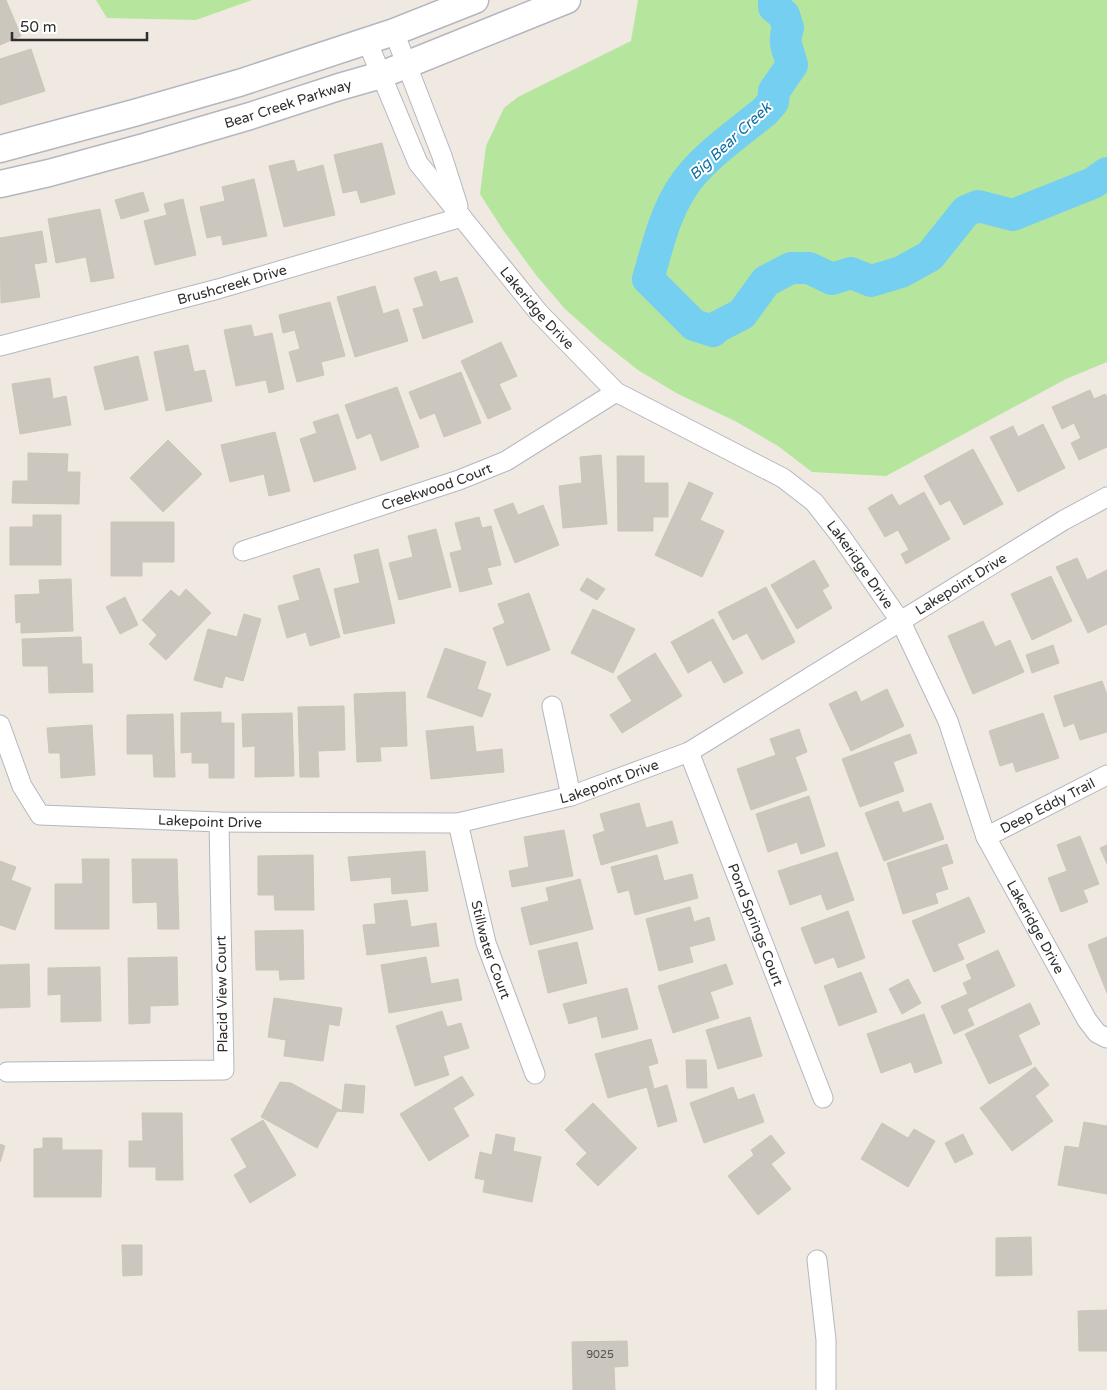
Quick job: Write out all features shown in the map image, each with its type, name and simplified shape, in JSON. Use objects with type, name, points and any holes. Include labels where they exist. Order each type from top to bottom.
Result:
[{"type":"main road","points":[[0,148],[239,83],[394,32],[475,0]]},
{"type":"main road","name":"Bear Creek Parkway","points":[[0,184],[49,173],[223,124],[381,75],[565,1]]},
{"type":"street","name":"Lakeridge Drive","points":[[394,32],[442,156],[462,217]]},
{"type":"street","name":"Lakeridge Drive","points":[[367,41],[418,163],[539,313],[616,392],[783,478],[814,502],[840,535],[901,622],[948,720],[986,837],[1087,1020],[1097,1033],[1107,1038]]},
{"type":"street","name":"Brushcreek Drive","points":[[0,346],[218,289],[462,217]]},
{"type":"street","name":"Creekwood Court","points":[[243,551],[458,480],[506,461],[616,392]]},
{"type":"street","name":"Lakepoint Drive","points":[[0,725],[22,786],[40,816],[219,822],[458,823],[571,796],[689,752],[1064,520],[1107,497]]},
{"type":"street","points":[[552,706],[571,796]]},
{"type":"street","name":"Pond Springs Court","points":[[689,752],[823,1098]]},
{"type":"street","name":"Deep Eddy Trail","points":[[986,837],[1107,775]]},
{"type":"street","name":"Placid View Court","points":[[7,1072],[224,1070],[219,822]]},
{"type":"street","name":"Stillwater Court","points":[[458,823],[486,943],[535,1074]]},
{"type":"street","points":[[817,1260],[826,1340],[826,1390]]},
{"type":"green space","points":[[96,0],[252,0],[196,20],[107,18]]},
{"type":"green space","points":[[638,0],[1107,0],[1107,362],[1066,379],[886,476],[812,472],[778,446],[735,421],[678,394],[638,370],[565,309],[536,275],[503,230],[480,194],[486,146],[504,108],[518,97],[631,41]]},
{"type":"building","points":[[0,0],[6,0],[21,36],[0,45]]},
{"type":"building","points":[[31,49],[45,91],[0,105],[0,59]]},
{"type":"building","points":[[382,143],[395,194],[361,203],[357,190],[343,193],[334,155]]},
{"type":"building","points":[[294,160],[297,172],[323,165],[335,215],[284,227],[269,166]]},
{"type":"building","points":[[254,179],[267,236],[223,245],[221,235],[207,238],[200,207],[225,201],[222,187]]},
{"type":"building","points":[[143,192],[149,211],[121,219],[115,200]]},
{"type":"building","points":[[183,199],[196,255],[155,265],[144,221],[167,215],[164,204]]},
{"type":"building","points":[[100,209],[114,278],[91,282],[86,257],[56,263],[48,219]]},
{"type":"building","points":[[42,231],[47,262],[34,264],[40,297],[1,303],[0,238]]},
{"type":"building","points":[[436,271],[440,282],[457,277],[473,322],[423,339],[413,309],[424,306],[414,278]]},
{"type":"building","points":[[375,286],[383,314],[398,309],[408,341],[355,357],[337,297]]},
{"type":"building","points":[[330,302],[345,356],[321,362],[324,375],[297,382],[289,352],[300,349],[295,330],[283,333],[279,315]]},
{"type":"building","points":[[251,325],[254,337],[272,333],[284,389],[269,393],[266,380],[236,386],[224,330]]},
{"type":"building","points":[[501,342],[517,376],[499,384],[511,409],[488,419],[461,361]]},
{"type":"building","points":[[188,345],[194,372],[205,370],[212,401],[166,411],[154,352]]},
{"type":"building","points":[[138,356],[148,400],[105,410],[94,367]]},
{"type":"building","points":[[461,372],[481,423],[444,437],[435,413],[420,419],[409,392]]},
{"type":"building","points":[[50,378],[53,399],[66,396],[71,425],[20,434],[12,384]]},
{"type":"building","points":[[397,387],[419,447],[381,461],[371,433],[357,439],[345,405]]},
{"type":"building","points":[[1090,390],[1094,399],[1105,394],[1107,397],[1107,447],[1079,460],[1071,443],[1081,438],[1074,423],[1062,429],[1052,407]]},
{"type":"building","points":[[338,414],[356,469],[314,482],[300,439],[317,433],[313,422]]},
{"type":"building","points":[[1043,424],[1065,468],[1018,492],[990,437],[1013,426],[1018,437]]},
{"type":"building","points":[[275,432],[290,491],[269,496],[264,474],[230,482],[221,445]]},
{"type":"building","points":[[168,440],[202,474],[163,512],[130,478]]},
{"type":"building","points":[[973,449],[1003,504],[964,525],[950,500],[940,505],[924,476]]},
{"type":"building","points":[[28,453],[68,454],[67,472],[80,472],[79,504],[12,503],[13,481],[28,481]]},
{"type":"building","points":[[601,455],[607,524],[563,528],[559,486],[582,483],[580,457]]},
{"type":"building","points":[[617,456],[644,456],[644,483],[668,483],[668,517],[653,517],[653,531],[618,531]]},
{"type":"building","points":[[689,482],[713,493],[700,520],[724,531],[702,577],[655,555]]},
{"type":"building","points":[[924,492],[950,539],[906,564],[901,554],[909,550],[898,530],[885,537],[868,508],[892,494],[899,506]]},
{"type":"building","points":[[513,503],[518,515],[543,505],[559,545],[515,563],[494,510]]},
{"type":"building","points":[[33,515],[61,515],[61,565],[10,565],[10,527],[33,527]]},
{"type":"building","points":[[479,517],[482,528],[491,526],[501,565],[487,568],[492,584],[460,592],[450,553],[462,550],[455,523]]},
{"type":"building","points":[[111,522],[174,522],[174,562],[142,562],[142,576],[111,576]]},
{"type":"building","points":[[436,529],[451,587],[399,600],[389,563],[413,557],[408,536]]},
{"type":"building","points":[[378,549],[395,623],[344,634],[334,589],[360,583],[354,555]]},
{"type":"building","points":[[1077,558],[1087,580],[1107,570],[1107,624],[1088,633],[1056,567]]},
{"type":"building","points":[[814,560],[829,586],[822,590],[832,608],[797,629],[771,585]]},
{"type":"building","points":[[319,568],[340,637],[310,646],[306,632],[287,638],[278,606],[300,600],[293,576]]},
{"type":"building","points":[[1051,576],[1072,621],[1032,640],[1011,594]]},
{"type":"building","points":[[587,578],[605,589],[597,600],[580,590]]},
{"type":"building","points":[[71,579],[73,631],[21,633],[21,622],[16,623],[15,595],[40,594],[39,580]]},
{"type":"building","points":[[766,587],[795,642],[762,660],[747,633],[733,640],[718,612]]},
{"type":"building","points":[[186,589],[211,613],[166,660],[149,644],[157,635],[142,620],[171,590],[179,597]]},
{"type":"building","points":[[529,593],[550,650],[507,666],[493,628],[505,623],[498,604]]},
{"type":"building","points":[[125,597],[138,625],[120,634],[106,607]]},
{"type":"building","points":[[593,609],[635,629],[613,673],[571,653]]},
{"type":"building","points":[[244,614],[261,619],[243,681],[225,676],[222,688],[194,680],[208,629],[237,637]]},
{"type":"building","points":[[713,619],[743,673],[724,683],[711,660],[688,673],[671,642]]},
{"type":"building","points":[[983,621],[995,647],[1010,640],[1024,672],[973,694],[948,636]]},
{"type":"building","points":[[81,637],[82,664],[92,664],[93,692],[49,693],[48,666],[23,666],[22,639]]},
{"type":"building","points":[[1053,645],[1059,663],[1032,673],[1026,655]]},
{"type":"building","points":[[445,648],[486,662],[477,689],[491,694],[482,717],[427,697]]},
{"type":"building","points":[[655,653],[682,696],[622,733],[610,715],[632,701],[617,677]]},
{"type":"building","points":[[1102,681],[1107,695],[1107,732],[1080,740],[1074,723],[1064,727],[1054,696]]},
{"type":"building","points":[[887,689],[904,726],[851,751],[829,704],[856,691],[861,702]]},
{"type":"building","points":[[405,692],[407,746],[380,747],[381,761],[357,762],[354,694]]},
{"type":"building","points":[[344,706],[345,750],[318,751],[319,777],[300,777],[298,707]]},
{"type":"building","points":[[221,712],[221,723],[234,723],[234,778],[209,778],[209,763],[192,763],[192,752],[181,753],[181,713]]},
{"type":"building","points":[[292,713],[294,776],[255,777],[255,746],[243,747],[242,714]]},
{"type":"building","points":[[1043,713],[1059,758],[1016,772],[1013,762],[1000,766],[989,731]]},
{"type":"building","points":[[173,714],[175,777],[154,777],[153,754],[127,754],[127,715]]},
{"type":"building","points":[[92,725],[95,775],[61,778],[60,753],[49,753],[47,728]]},
{"type":"building","points":[[473,726],[476,752],[502,749],[504,772],[431,779],[426,731]]},
{"type":"building","points":[[799,729],[807,752],[795,757],[807,790],[751,810],[737,769],[776,755],[770,739]]},
{"type":"building","points":[[910,734],[917,753],[893,762],[904,791],[860,807],[842,759]]},
{"type":"building","points":[[809,796],[825,846],[801,854],[797,842],[768,852],[756,814]]},
{"type":"building","points":[[898,801],[903,813],[931,803],[944,839],[884,861],[865,813]]},
{"type":"building","points":[[639,803],[646,828],[672,821],[678,843],[601,865],[593,835],[605,831],[600,814]]},
{"type":"building","points":[[564,830],[573,876],[512,887],[509,871],[529,867],[524,837]]},
{"type":"building","points":[[1080,836],[1099,884],[1083,890],[1088,902],[1061,912],[1048,878],[1067,871],[1057,845]]},
{"type":"building","points":[[947,844],[953,863],[941,867],[948,889],[935,893],[938,903],[903,914],[887,863]]},
{"type":"building","points":[[1107,845],[1107,864],[1100,848]]},
{"type":"building","points":[[425,851],[428,891],[392,894],[391,877],[351,881],[348,857]]},
{"type":"building","points":[[837,852],[854,900],[827,910],[821,894],[790,905],[778,871]]},
{"type":"building","points":[[313,855],[314,910],[275,910],[274,895],[258,895],[258,856]]},
{"type":"building","points":[[657,855],[664,881],[692,874],[698,898],[635,915],[629,890],[618,893],[611,867]]},
{"type":"building","points":[[82,859],[109,859],[109,929],[55,929],[55,884],[83,884]]},
{"type":"building","points":[[132,859],[177,859],[179,929],[158,929],[157,902],[133,903]]},
{"type":"building","points":[[0,861],[16,867],[11,880],[31,888],[15,930],[0,925]]},
{"type":"building","points":[[580,879],[593,929],[530,945],[521,908],[549,901],[546,888]]},
{"type":"building","points":[[969,897],[985,932],[957,944],[964,959],[934,972],[912,921]]},
{"type":"building","points":[[407,900],[411,927],[436,923],[439,946],[367,955],[363,925],[376,924],[374,904]]},
{"type":"building","points":[[690,907],[694,922],[709,917],[715,940],[689,947],[693,962],[659,971],[646,919]]},
{"type":"building","points":[[848,911],[865,958],[838,968],[834,957],[815,964],[801,928]]},
{"type":"building","points":[[303,930],[304,979],[280,980],[279,970],[256,970],[255,931]]},
{"type":"building","points":[[1107,937],[1107,993],[1088,945]]},
{"type":"building","points":[[577,942],[587,983],[548,993],[538,951]]},
{"type":"building","points":[[998,950],[1015,986],[967,1009],[974,1025],[954,1034],[941,1006],[968,994],[963,983],[972,979],[966,965]]},
{"type":"building","points":[[177,957],[178,1005],[150,1006],[150,1023],[129,1024],[128,958]]},
{"type":"building","points":[[426,957],[431,984],[458,979],[462,1000],[389,1013],[381,965]]},
{"type":"building","points":[[29,964],[30,1007],[0,1008],[0,965]]},
{"type":"building","points":[[726,964],[733,984],[710,992],[719,1018],[673,1033],[658,986]]},
{"type":"building","points":[[100,967],[101,1021],[61,1022],[61,994],[48,995],[48,968]]},
{"type":"building","points":[[861,972],[877,1012],[839,1026],[824,986]]},
{"type":"building","points":[[908,979],[921,1003],[902,1014],[889,989]]},
{"type":"building","points":[[627,988],[638,1029],[602,1038],[597,1016],[569,1024],[563,1004]]},
{"type":"building","points":[[274,998],[342,1008],[339,1026],[329,1024],[323,1061],[284,1056],[286,1040],[268,1037]]},
{"type":"building","points":[[1030,1003],[1040,1024],[1018,1035],[1032,1064],[989,1084],[965,1034]]},
{"type":"building","points":[[442,1011],[447,1027],[461,1023],[469,1048],[443,1056],[449,1075],[415,1086],[396,1026]]},
{"type":"building","points":[[924,1014],[942,1063],[915,1073],[911,1062],[881,1073],[867,1034]]},
{"type":"building","points":[[750,1017],[762,1056],[718,1069],[706,1030]]},
{"type":"building","points":[[651,1039],[658,1063],[648,1066],[654,1089],[667,1085],[677,1121],[658,1127],[647,1087],[608,1098],[595,1054]]},
{"type":"building","points":[[686,1060],[706,1060],[707,1088],[687,1088]]},
{"type":"building","points":[[1035,1067],[1049,1085],[1035,1096],[1053,1121],[1012,1151],[980,1108]]},
{"type":"building","points":[[462,1076],[474,1095],[453,1108],[469,1136],[429,1161],[400,1114]]},
{"type":"building","points":[[280,1082],[291,1083],[342,1111],[345,1084],[365,1086],[363,1113],[337,1111],[317,1148],[261,1117]]},
{"type":"building","points":[[733,1087],[738,1100],[754,1094],[764,1122],[704,1143],[690,1103]]},
{"type":"building","points":[[593,1103],[637,1148],[598,1186],[576,1164],[587,1153],[565,1130]]},
{"type":"building","points":[[142,1113],[182,1113],[183,1180],[156,1180],[156,1167],[129,1167],[129,1141],[143,1141]]},
{"type":"building","points":[[263,1120],[296,1175],[250,1203],[234,1175],[247,1167],[231,1139]]},
{"type":"building","points":[[1084,1122],[1107,1126],[1107,1194],[1058,1185],[1065,1146],[1079,1148]]},
{"type":"building","points":[[882,1123],[908,1138],[914,1129],[935,1141],[908,1187],[861,1159]]},
{"type":"building","points":[[496,1134],[515,1138],[513,1151],[541,1157],[532,1202],[483,1192],[485,1180],[475,1178],[480,1152],[492,1155]]},
{"type":"building","points":[[963,1134],[973,1154],[955,1163],[945,1143]]},
{"type":"building","points":[[771,1135],[785,1153],[771,1164],[791,1189],[758,1215],[728,1176],[754,1155],[751,1150]]},
{"type":"building","points":[[43,1138],[62,1138],[62,1150],[102,1150],[101,1197],[34,1197],[34,1149],[43,1148]]},
{"type":"building","points":[[0,1144],[5,1146],[0,1162]]},
{"type":"building","points":[[1031,1237],[1032,1275],[996,1276],[996,1238]]},
{"type":"building","points":[[122,1245],[142,1245],[142,1275],[123,1276]]},
{"type":"building","points":[[1107,1310],[1107,1351],[1079,1351],[1078,1311]]},
{"type":"building","points":[[627,1341],[628,1366],[614,1367],[615,1390],[573,1390],[572,1342]]},
{"type":"waterway","name":"Big Bear Creek","points":[[774,0],[774,7],[784,15],[788,28],[786,43],[792,65],[774,91],[773,102],[764,112],[698,167],[682,188],[670,209],[648,279],[694,325],[713,331],[742,314],[766,281],[791,268],[809,268],[832,279],[851,273],[871,281],[901,272],[930,256],[966,211],[978,206],[1013,215],[1093,183],[1107,173]]}]
